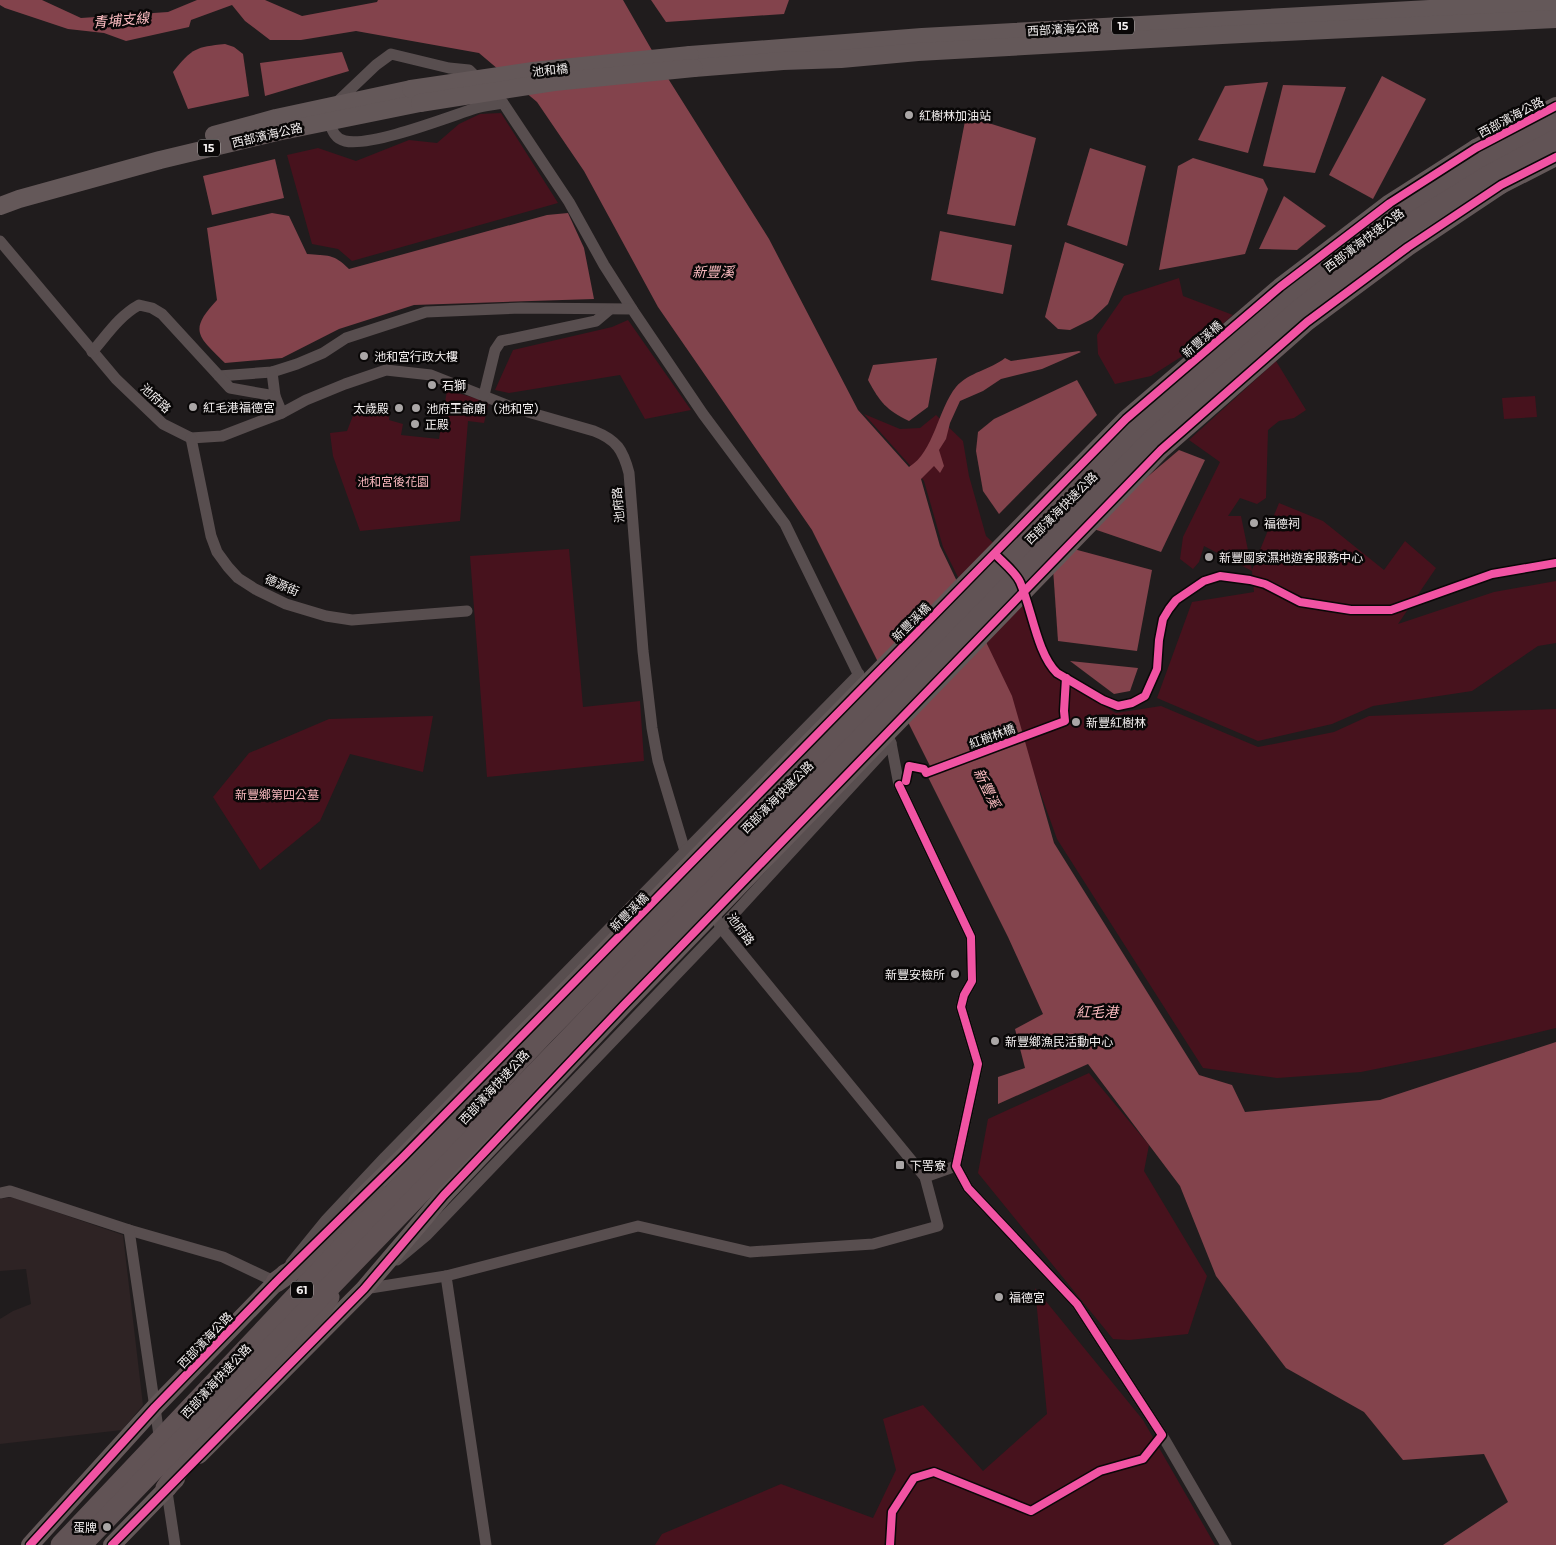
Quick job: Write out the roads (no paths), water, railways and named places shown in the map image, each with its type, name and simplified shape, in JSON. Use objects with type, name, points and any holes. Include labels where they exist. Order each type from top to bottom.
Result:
[{"type":"highway","name":"西部濱海快速公路","points":[[61,1545],[544,1034],[1140,429],[1284,301],[1389,219],[1484,161],[1556,123]]},
{"type":"highway","name":"西部濱海快速公路","points":[[82,1545],[640,965],[1150,442],[1298,311],[1403,229],[1490,175],[1556,140]]},
{"type":"highway","points":[[276,1282],[327,1246],[460,1112],[544,1034]]},
{"type":"highway","points":[[166,1488],[203,1436],[305,1331],[349,1268]]},
{"type":"main road","name":"西部濱海公路","points":[[692,62],[841,59],[918,52],[1222,34],[1489,14],[1556,2]]},
{"type":"main road","name":"西部濱海公路","points":[[1489,14],[1556,19]]},
{"type":"main road","name":"池和橋","points":[[416,96],[554,82],[692,62]]},
{"type":"main road","name":"西部濱海公路","points":[[0,206],[160,160],[277,132],[331,114],[416,96]]},
{"type":"main road","name":"西部濱海公路","points":[[1476,148],[1556,106]]},
{"type":"main road","name":"西部濱海公路","points":[[0,194],[276,118],[331,114]]},
{"type":"main road","name":"新豐溪橋","points":[[403,1157],[1126,419],[1280,287],[1390,203],[1476,148]]},
{"type":"main road","points":[[112,1545],[166,1488],[364,1289],[444,1195],[624,1005],[1161,450],[1306,322],[1408,247],[1501,184],[1556,157]]},
{"type":"main road","name":"西部濱海公路","points":[[22,1545],[35,1539],[155,1407],[276,1282],[403,1157]]},
{"type":"street","points":[[503,103],[479,107],[402,132],[362,142],[344,141],[332,133],[331,114],[376,65],[391,54],[449,68],[469,70],[503,103],[569,202],[604,265],[632,309],[703,414],[785,524],[891,743],[899,784],[971,937],[972,982],[964,995],[961,1007],[978,1064],[956,1166],[968,1188],[1077,1304],[1162,1435],[1226,1545]]},
{"type":"street","points":[[479,107],[482,83]]},
{"type":"street","name":"池府路","points":[[0,241],[116,379],[162,424],[191,438],[222,436],[282,413],[306,400],[345,384],[386,370],[431,375],[514,408],[604,434],[619,446],[629,473],[643,651],[652,728],[658,761],[685,851],[721,928],[925,1177]]},
{"type":"street","points":[[92,352],[128,311],[139,305],[152,308],[162,314],[230,388],[275,396]]},
{"type":"street","points":[[218,376],[272,372],[323,353],[346,338],[426,312],[520,308],[632,309]]},
{"type":"street","points":[[484,395],[495,350],[501,341],[596,321],[609,310]]},
{"type":"street","points":[[272,372],[275,396],[282,413]]},
{"type":"street","name":"德源街","points":[[191,438],[211,536],[217,552],[238,578],[255,589],[286,604],[326,616],[352,620],[466,611]]},
{"type":"street","points":[[0,1192],[10,1192],[129,1230],[223,1257],[276,1282],[326,1220],[385,1157],[858,674]]},
{"type":"street","points":[[814,718],[866,770]]},
{"type":"street","points":[[364,1289],[427,1235],[721,928],[891,743]]},
{"type":"street","points":[[364,1289],[446,1276],[638,1226],[750,1252],[872,1244],[938,1226],[925,1177],[956,1166]]},
{"type":"street","points":[[129,1230],[175,1545]]},
{"type":"street","points":[[446,1276],[486,1545]]},
{"type":"water","points":[[0,0],[42,0],[81,18],[168,12],[197,0],[265,0],[302,16],[377,2],[378,0],[623,0],[669,80],[769,239],[858,410],[909,467],[924,451],[950,396],[961,382],[1005,358],[1011,361],[1081,352],[1042,369],[1001,379],[983,391],[960,401],[950,423],[946,439],[939,450],[944,466],[940,473],[934,466],[921,479],[940,546],[1012,696],[1054,843],[1199,1075],[1232,1085],[1245,1112],[1380,1100],[1556,1042],[1556,1545],[1443,1545],[1508,1502],[1484,1454],[1403,1460],[1364,1412],[1286,1368],[1216,1276],[1180,1186],[1088,1064],[998,1104],[998,1077],[1025,1068],[1015,1029],[1043,1014],[1008,937],[926,773],[932,770],[812,530],[658,307],[584,171],[537,102],[479,53],[356,31],[301,40],[270,40],[245,21],[232,5],[191,20],[189,27],[126,41],[104,33],[68,29],[5,8],[0,5]]},
{"type":"water","points":[[651,0],[789,0],[784,14],[666,22]]},
{"type":"water","points":[[225,44],[234,47],[243,54],[249,96],[188,109],[173,72],[195,50],[207,46]]},
{"type":"water","points":[[342,52],[349,71],[265,96],[260,63]]},
{"type":"water","points":[[1382,76],[1426,99],[1373,199],[1329,175]]},
{"type":"water","points":[[1268,82],[1248,153],[1198,140],[1225,86]]},
{"type":"water","points":[[1283,85],[1346,87],[1315,173],[1263,166]]},
{"type":"water","points":[[966,116],[1036,138],[1015,226],[947,214]]},
{"type":"water","points":[[1090,148],[1146,166],[1127,246],[1067,225]]},
{"type":"water","points":[[1193,158],[1263,179],[1268,189],[1245,254],[1159,270],[1178,166]]},
{"type":"water","points":[[275,159],[284,198],[212,215],[203,176]]},
{"type":"water","points":[[1284,196],[1326,226],[1297,250],[1259,249]]},
{"type":"water","points":[[272,213],[289,216],[307,254],[325,255],[334,258],[349,269],[547,215],[568,213],[584,248],[594,299],[414,305],[339,329],[282,358],[225,363],[208,346],[200,333],[202,319],[217,300],[207,228]]},
{"type":"water","points":[[940,231],[1012,245],[1003,294],[931,280]]},
{"type":"water","points":[[1065,242],[1124,264],[1108,304],[1092,319],[1070,330],[1058,329],[1045,317]]},
{"type":"water","points":[[937,358],[928,407],[909,421],[884,405],[868,380],[873,365]]},
{"type":"water","points":[[1077,380],[1097,415],[999,514],[983,491],[976,451],[978,432],[994,419]]},
{"type":"water","points":[[1179,450],[1205,460],[1161,552],[1088,527]]},
{"type":"water","points":[[1070,548],[1152,570],[1137,651],[1058,641],[1052,554]]},
{"type":"water","points":[[1070,661],[1138,668],[1130,691],[1114,694]]},
{"type":"place","name":"紅樹林加油站","points":[[909,115]]},
{"type":"place","name":"池和宮行政大樓","points":[[364,356]]},
{"type":"place","name":"石獅","points":[[432,385]]},
{"type":"place","name":"紅毛港福德宮","points":[[193,407]]},
{"type":"place","name":"太歲殿","points":[[399,408]]},
{"type":"place","name":"池府王爺廟（池和宮）","points":[[416,408]]},
{"type":"place","name":"正殿","points":[[415,424]]},
{"type":"place","name":"福德祠","points":[[1254,523]]},
{"type":"place","name":"新豐國家濕地遊客服務中心","points":[[1209,557]]},
{"type":"place","name":"新豐紅樹林","points":[[1076,722]]},
{"type":"place","name":"新豐安檢所","points":[[955,974]]},
{"type":"place","name":"新豐鄉漁民活動中心","points":[[995,1041]]},
{"type":"place","name":"下罟寮","points":[[900,1165]]},
{"type":"place","name":"福德宮","points":[[999,1297]]},
{"type":"place","name":"蛋牌","points":[[107,1527]]},
{"type":"water label","name":"青埔支線","points":[[121,20]]},
{"type":"water label","name":"新豐溪","points":[[713,272]]},
{"type":"water label","name":"新豐溪","points":[[987,788]]},
{"type":"water label","name":"紅毛港","points":[[1097,1012]]},
{"type":"park label","name":"池和宮後花園","points":[[393,481]]},
{"type":"park label","name":"新豐鄉第四公墓","points":[[277,794]]}]
